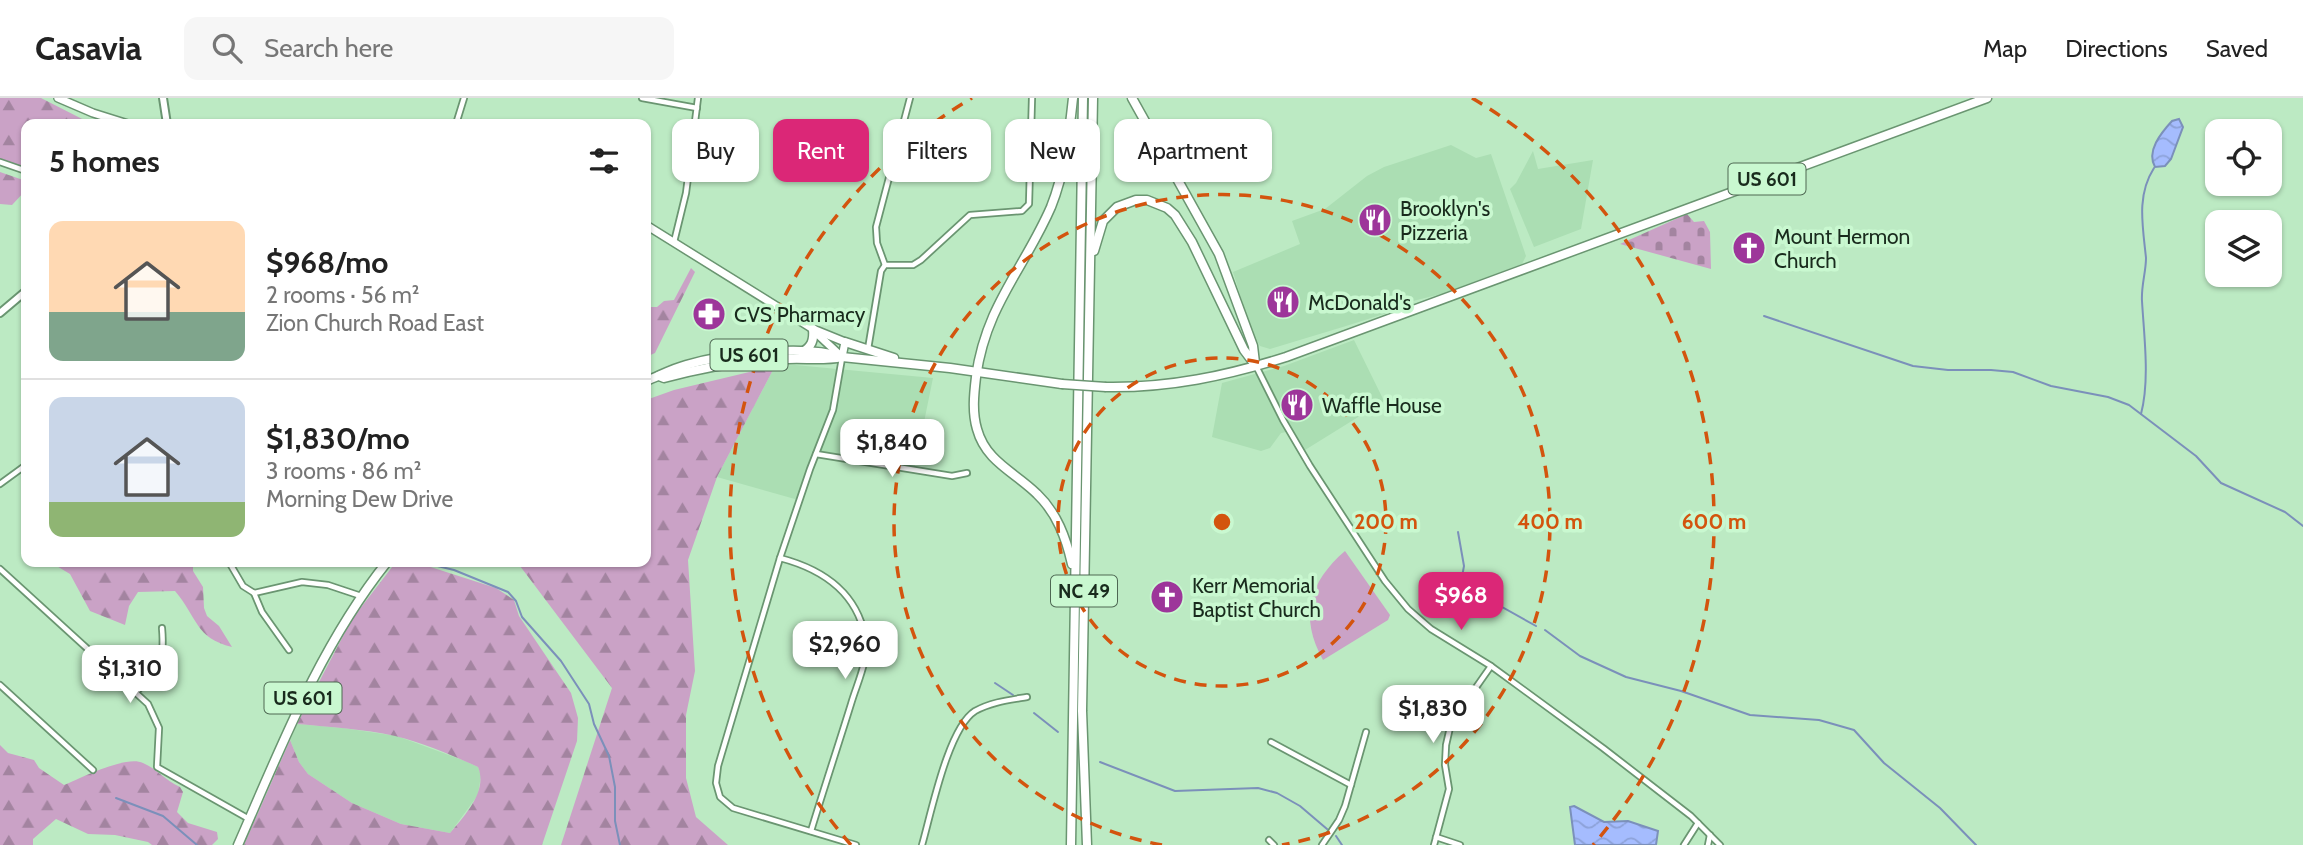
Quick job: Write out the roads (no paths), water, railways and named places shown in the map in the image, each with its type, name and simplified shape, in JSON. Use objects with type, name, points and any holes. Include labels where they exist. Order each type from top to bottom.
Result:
[{"type":"highway","points":[[1073,98],[1065,161],[1055,194],[1043,224],[991,318],[974,390],[975,419],[984,447],[1002,468],[1039,495],[1049,507],[1065,537],[1075,578]]},
{"type":"highway","name":"NC 49","points":[[1071,845],[1083,98]]},
{"type":"highway","name":"NC 49","points":[[1087,845],[1082,732],[1093,98]]},
{"type":"highway","points":[[1132,98],[1219,254],[1253,346],[1256,366]]},
{"type":"highway","name":"US 601","points":[[651,379],[662,372],[708,359],[802,352],[829,353],[842,357],[910,363],[1062,384],[1107,387],[1184,383],[1231,374],[1987,98]]},
{"type":"highway","points":[[1090,271],[1098,233],[1110,212],[1126,202],[1136,200],[1147,200],[1167,208],[1188,235],[1244,350],[1256,366]]},
{"type":"highway","points":[[802,352],[811,344],[813,329]]},
{"type":"highway","points":[[845,342],[910,363]]},
{"type":"highway","name":"US 601","points":[[659,376],[664,378],[731,363],[788,359],[828,360],[842,357]]},
{"type":"highway","name":"US 601","points":[[238,845],[313,678],[338,632],[383,567]]},
{"type":"main road","points":[[58,98],[112,119]]},
{"type":"main road","points":[[163,98],[166,119]]},
{"type":"main road","points":[[651,228],[813,329],[845,342],[842,357]]},
{"type":"main road","points":[[0,313],[21,294]]},
{"type":"main road","points":[[813,329],[842,357]]},
{"type":"street","points":[[458,119],[464,98]]},
{"type":"street","points":[[642,98],[697,108]]},
{"type":"street","points":[[674,242],[686,192],[698,98]]},
{"type":"street","points":[[885,265],[877,243],[876,227],[910,98]]},
{"type":"street","points":[[885,265],[905,266],[921,260],[970,215],[1016,213],[1026,208],[1031,193],[1032,98]]},
{"type":"street","points":[[0,162],[21,169]]},
{"type":"street","points":[[868,350],[881,271],[885,265]]},
{"type":"street","points":[[842,357],[836,402],[780,558],[725,737],[716,783],[720,796],[733,808],[856,845]]},
{"type":"street","points":[[1256,366],[1310,466],[1385,581],[1415,616],[1491,666],[1603,748],[1698,823],[1720,845]]},
{"type":"street","points":[[816,454],[953,476],[967,473]]},
{"type":"street","points":[[0,484],[21,469]]},
{"type":"street","points":[[780,558],[808,567],[839,586],[855,608],[865,637],[863,666],[811,831]]},
{"type":"street","points":[[232,567],[243,586],[254,593],[262,612],[289,650]]},
{"type":"street","points":[[0,569],[153,711],[159,728],[157,767],[249,819]]},
{"type":"street","points":[[254,593],[288,584],[309,582],[339,587],[361,596]]},
{"type":"street","points":[[135,693],[148,681],[162,659],[162,628]]},
{"type":"street","points":[[1434,845],[1449,789],[1445,765],[1451,723],[1491,666]]},
{"type":"street","points":[[0,685],[93,770]]},
{"type":"street","points":[[922,845],[949,750],[967,719],[973,712],[992,703],[1027,697]]},
{"type":"street","points":[[1322,845],[1339,820],[1366,732]]},
{"type":"street","points":[[1271,742],[1351,785]]},
{"type":"street","points":[[1684,845],[1698,823]]},
{"type":"street","points":[[1707,845],[1710,835]]},
{"type":"street","points":[[1436,837],[1460,845]]},
{"type":"street","points":[[1269,840],[1274,845]]},
{"type":"water","points":[[2179,119],[2183,127],[2171,159],[2165,166],[2155,167],[2152,155],[2156,142],[2172,121]]},
{"type":"water","points":[[1574,806],[1604,822],[1628,821],[1658,831],[1656,845],[1575,845],[1570,807]]},
{"type":"waterway","points":[[2141,414],[2146,373],[2142,295],[2146,258],[2142,212],[2145,190],[2154,168]]},
{"type":"waterway","points":[[1764,316],[1913,366],[2013,372],[2051,386],[2108,397],[2129,405],[2196,456],[2221,483],[2285,512],[2303,526]]},
{"type":"waterway","points":[[1458,532],[1464,566],[1461,582]]},
{"type":"waterway","points":[[442,567],[508,592],[516,601],[522,617],[561,661],[589,704],[594,724],[609,756],[615,787],[615,821],[620,845]]},
{"type":"waterway","points":[[1468,588],[1536,626]]},
{"type":"waterway","points":[[1545,630],[1580,656],[1626,677],[1681,691],[1750,715],[1819,720],[1854,730],[1884,763],[1940,808],[1976,845]]},
{"type":"waterway","points":[[995,683],[1013,695]]},
{"type":"waterway","points":[[1034,713],[1058,732]]},
{"type":"waterway","points":[[1100,762],[1175,791],[1258,788],[1277,793],[1300,806],[1327,829]]},
{"type":"waterway","points":[[116,798],[163,816],[197,845]]},
{"type":"waterway","points":[[1336,836],[1342,845]]},
{"type":"place","name":"Brooklyn's Pizzeria","points":[[1375,220]]},
{"type":"place","name":"Mount Hermon Church","points":[[1749,248]]},
{"type":"place","name":"McDonald's","points":[[1283,302]]},
{"type":"place","name":"CVS Pharmacy","points":[[709,314]]},
{"type":"place","name":"Waffle House","points":[[1297,405]]},
{"type":"place","name":"Kerr Memorial Baptist Church","points":[[1167,597]]}]
